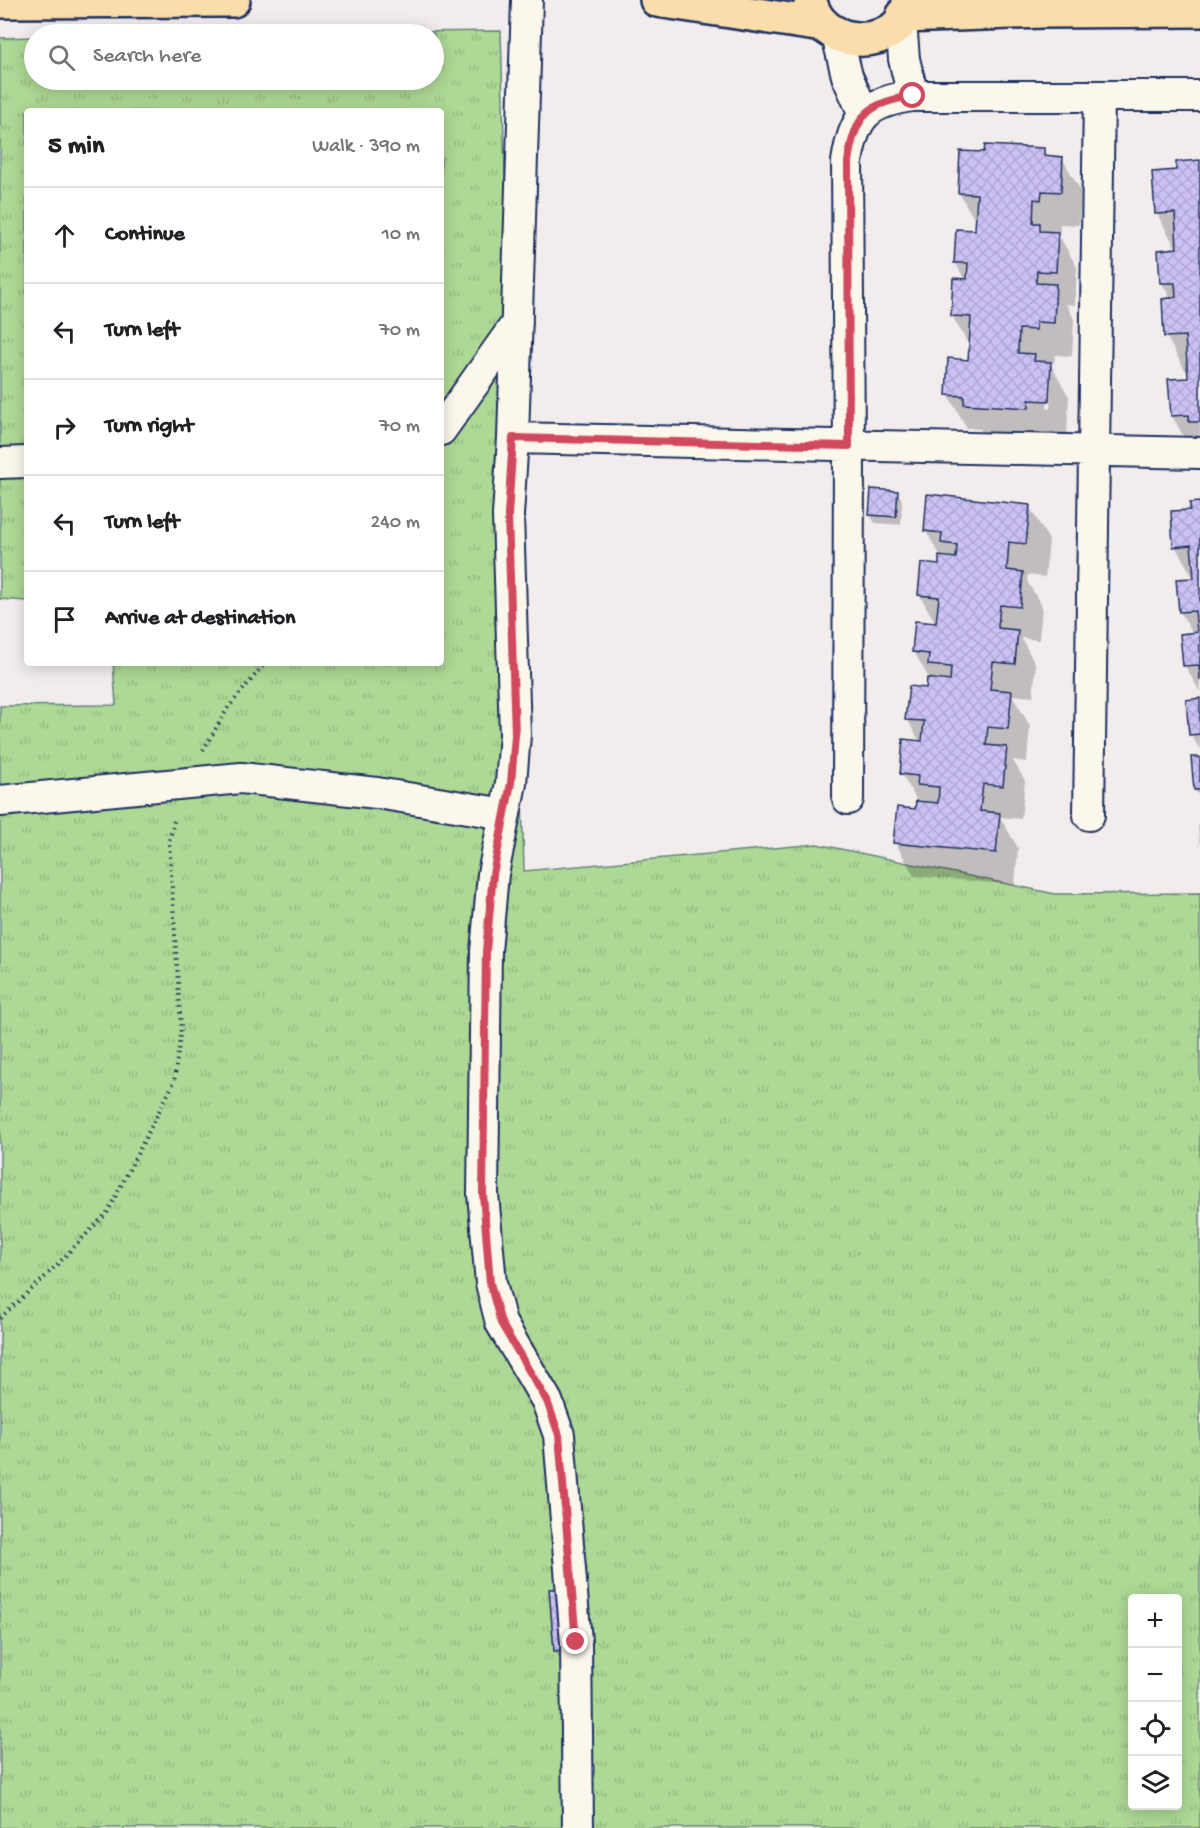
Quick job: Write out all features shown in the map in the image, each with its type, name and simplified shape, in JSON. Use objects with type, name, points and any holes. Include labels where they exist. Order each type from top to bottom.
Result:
[{"type":"main road","points":[[0,1],[233,0]]},
{"type":"main road","points":[[657,0],[823,20],[853,40],[871,39],[887,32],[905,13],[1200,10]]},
{"type":"street","points":[[526,0],[513,438],[508,515],[515,735],[511,783],[493,874],[486,951],[483,1194],[490,1283],[501,1323],[547,1401],[559,1435],[576,1642],[578,1828]]},
{"type":"street","points":[[905,13],[904,59],[913,96]]},
{"type":"street","points":[[823,20],[864,114]]},
{"type":"street","points":[[848,799],[848,162],[854,129],[864,114],[878,105],[895,98],[913,96],[1200,96]]},
{"type":"street","points":[[1089,815],[1096,452],[1099,96]]},
{"type":"street","points":[[444,425],[517,323]]},
{"type":"street","points":[[513,438],[1200,453]]},
{"type":"street","points":[[0,463],[24,462]]},
{"type":"street","points":[[0,801],[241,778],[377,793],[505,814]]},
{"type":"path","points":[[0,1318],[42,1280],[107,1213],[174,1082],[181,1028],[169,841],[183,784],[228,708],[263,666]]},
{"type":"green space","points":[[501,31],[524,871],[817,844],[1055,894],[1200,893],[1200,1828],[0,1828],[0,706],[116,705],[113,666],[444,666],[444,108],[24,108],[24,601],[0,599],[0,38],[24,37],[24,90],[444,90],[444,32]]},
{"type":"building","points":[[985,145],[1044,148],[1044,155],[1063,157],[1061,192],[1042,191],[1041,200],[1034,199],[1033,223],[1040,223],[1040,231],[1058,232],[1056,272],[1037,271],[1036,283],[1056,284],[1054,323],[1036,322],[1036,330],[1019,329],[1018,353],[1035,354],[1034,361],[1051,362],[1049,401],[1029,400],[1029,408],[964,404],[964,396],[946,395],[948,358],[968,360],[971,317],[951,316],[953,278],[967,279],[968,263],[954,263],[956,229],[975,230],[977,194],[958,193],[960,151],[984,152]]},
{"type":"building","points":[[1200,160],[1200,422],[1189,422],[1189,415],[1171,416],[1168,379],[1188,378],[1185,336],[1164,337],[1162,299],[1176,297],[1175,283],[1160,283],[1158,250],[1177,248],[1175,213],[1155,214],[1152,172],[1176,170],[1176,162]]},
{"type":"building","points":[[871,489],[898,491],[896,517],[869,515]]},
{"type":"building","points":[[927,494],[1030,505],[1026,544],[1009,542],[1007,570],[1023,572],[1020,607],[1000,605],[998,628],[1018,630],[1015,664],[993,662],[990,689],[1012,691],[1008,729],[988,727],[986,745],[1007,747],[1003,786],[983,784],[980,811],[1000,813],[996,853],[893,843],[897,807],[915,809],[916,801],[938,803],[939,787],[917,785],[918,776],[900,774],[903,739],[922,741],[924,721],[905,720],[909,686],[926,688],[927,678],[950,681],[951,667],[928,665],[929,654],[912,652],[915,621],[936,623],[939,597],[918,595],[921,563],[939,565],[939,556],[956,558],[957,545],[941,543],[942,533],[924,531]]},
{"type":"building","points":[[1200,502],[1200,680],[1199,665],[1183,666],[1180,634],[1197,632],[1195,611],[1179,612],[1176,579],[1194,578],[1191,545],[1173,547],[1171,511],[1190,510],[1190,503]]},
{"type":"building","points":[[1200,698],[1200,734],[1189,735],[1186,700]]},
{"type":"building","points":[[1191,757],[1200,757],[1200,790],[1194,790]]},
{"type":"building","points":[[567,1588],[572,1650],[554,1651],[549,1589]]},
{"type":"route","points":[[576,1642],[559,1435],[547,1401],[501,1323],[490,1283],[483,1194],[486,951],[493,874],[511,783],[515,735],[508,515],[513,438],[849,446],[848,162],[850,146],[854,129],[864,114],[895,98],[913,96]]}]
